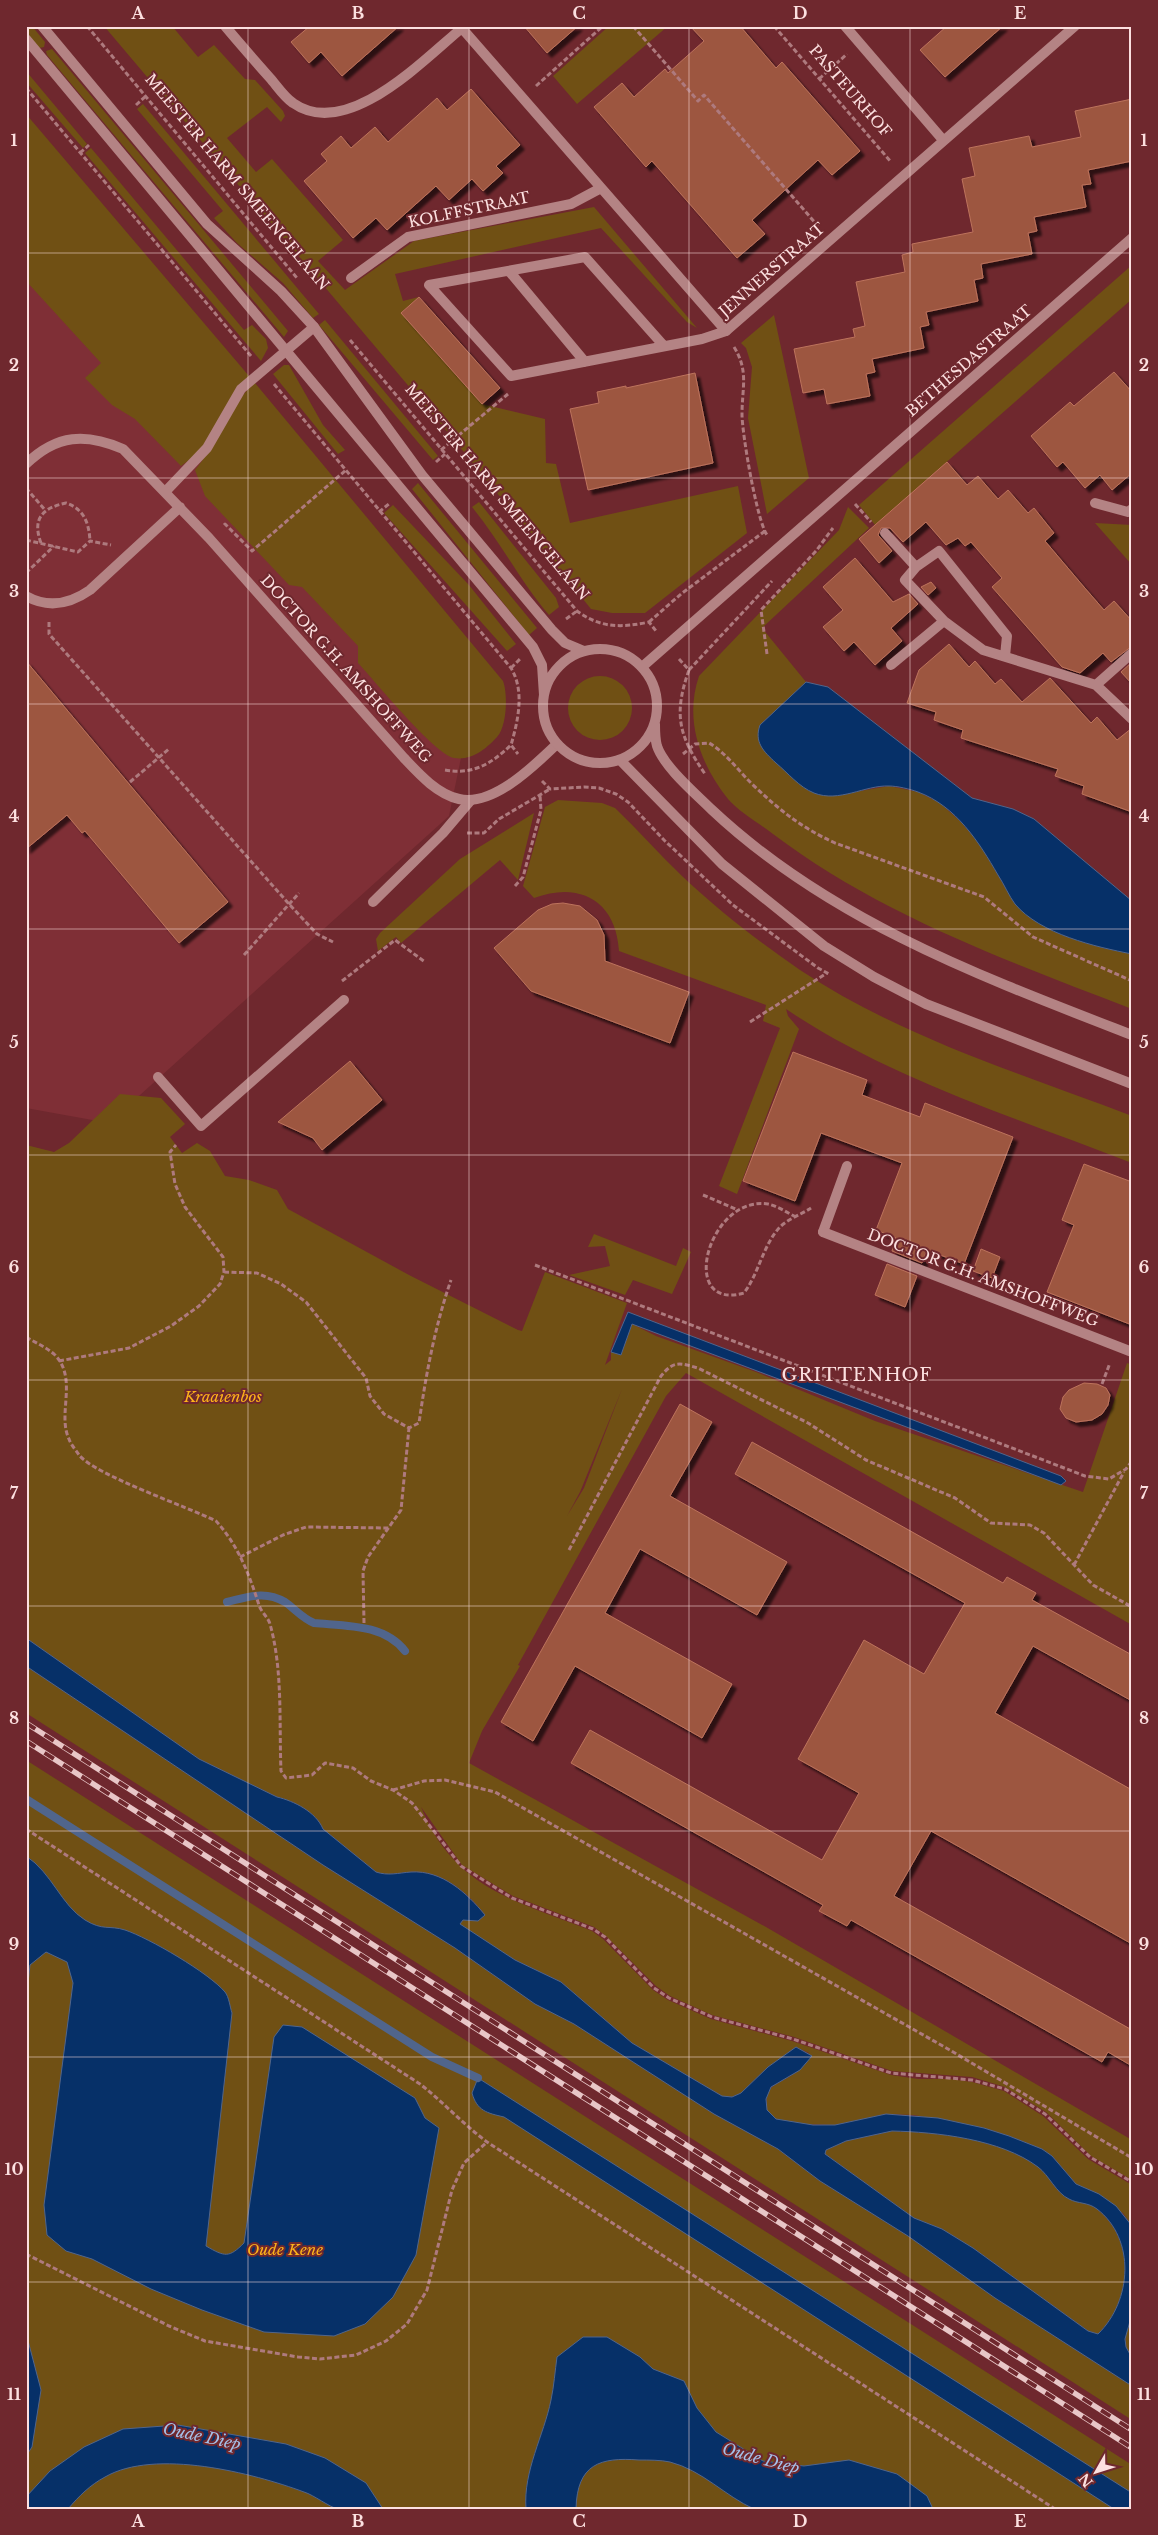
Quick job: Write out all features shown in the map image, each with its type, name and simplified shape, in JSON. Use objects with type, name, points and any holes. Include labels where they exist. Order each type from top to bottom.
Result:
[{"type":"street","points":[[42,26],[207,224],[281,291],[314,327],[422,475],[552,630],[565,643],[584,651]]},
{"type":"street","points":[[224,26],[292,102],[307,111],[320,112],[362,105],[381,95],[461,27]]},
{"type":"street","points":[[845,26],[943,140]]},
{"type":"street","name":"JENNERSTRAAT","points":[[461,27],[726,331],[1075,26]]},
{"type":"street","points":[[26,39],[533,647],[542,665],[543,713],[548,729],[557,744],[570,755],[586,762],[603,764],[620,760],[636,752],[648,739],[655,724]]},
{"type":"street","name":"KOLFFSTRAAT","points":[[351,278],[408,237],[571,204],[601,188]]},
{"type":"street","name":"BETHESDASTRAAT","points":[[642,667],[1132,238]]},
{"type":"street","points":[[664,346],[585,257],[428,285],[511,376],[702,339],[726,331]]},
{"type":"street","points":[[509,271],[585,362]]},
{"type":"street","points":[[166,491],[207,448],[241,389],[314,327]]},
{"type":"street","name":"DOCTOR G.H. AMSHOFFWEG","points":[[26,464],[36,454],[62,441],[82,437],[98,440],[123,449],[210,538],[416,771],[426,781],[450,796],[471,800]]},
{"type":"street","points":[[1095,503],[1128,512],[1132,509]]},
{"type":"street","points":[[26,596],[50,603],[62,604],[77,599],[180,507]]},
{"type":"street","points":[[885,533],[916,567]]},
{"type":"street","points":[[1005,656],[1007,636],[939,551],[916,567],[905,580],[944,621],[983,650],[1096,685],[1132,720]]},
{"type":"street","points":[[891,665],[944,621]]},
{"type":"street","points":[[544,695],[549,680],[570,657],[584,651],[605,649],[626,655],[642,667],[653,684],[657,704],[655,724],[658,747],[670,767],[735,831],[765,856],[862,918],[951,963],[1132,1035]]},
{"type":"street","points":[[1096,685],[1132,653]]},
{"type":"street","points":[[373,902],[443,833],[471,800],[486,797],[501,790],[531,768],[557,744]]},
{"type":"street","points":[[620,760],[722,864],[824,946],[874,977],[926,1004],[1132,1084]]},
{"type":"street","points":[[158,1077],[201,1126],[344,1000]]},
{"type":"street","name":"DOCTOR G.H. AMSHOFFWEG","points":[[847,1166],[823,1232],[1132,1352]]},
{"type":"path","name":"MEESTER HARM SMEENGELAAN","points":[[87,26],[303,285]]},
{"type":"path","points":[[523,98],[603,26]]},
{"type":"path","points":[[633,26],[698,101],[704,95],[830,240]]},
{"type":"path","name":"PASTEURHOF","points":[[774,26],[903,175]]},
{"type":"path","points":[[136,105],[146,96]]},
{"type":"path","points":[[80,153],[89,146]]},
{"type":"path","points":[[726,331],[744,368],[743,431],[760,520],[764,531],[777,547]]},
{"type":"path","name":"MEESTER HARM SMEENGELAAN","points":[[347,338],[577,611],[592,621],[613,626],[628,627],[649,622]]},
{"type":"path","points":[[442,450],[507,396],[511,376]]},
{"type":"path","points":[[210,538],[226,524],[252,551],[346,470]]},
{"type":"path","points":[[26,488],[45,510]]},
{"type":"path","points":[[843,490],[876,528],[885,533]]},
{"type":"path","points":[[42,543],[37,532],[38,521],[45,510],[66,503],[75,506],[86,519],[90,541]]},
{"type":"path","points":[[850,512],[857,506]]},
{"type":"path","points":[[767,654],[761,610],[816,551],[837,524]]},
{"type":"path","points":[[688,670],[649,622],[688,589],[764,531],[772,527]]},
{"type":"path","points":[[26,540],[78,552],[90,541]]},
{"type":"path","points":[[90,541],[133,550]]},
{"type":"path","points":[[26,573],[54,546]]},
{"type":"path","points":[[707,777],[687,749],[680,731],[683,687],[688,670],[778,575]]},
{"type":"path","points":[[50,603],[49,634],[289,904],[317,934],[333,942]]},
{"type":"path","points":[[687,749],[703,742],[714,746],[777,807],[795,822],[813,833],[835,843],[984,897],[1034,937],[1132,980]]},
{"type":"path","points":[[440,769],[469,771],[483,767],[496,760],[511,745]]},
{"type":"path","points":[[130,782],[170,748]]},
{"type":"path","points":[[443,833],[484,833],[499,819],[550,790]]},
{"type":"path","points":[[515,886],[523,877],[541,810],[540,795]]},
{"type":"path","points":[[244,955],[300,892]]},
{"type":"path","points":[[344,1000],[350,994],[340,982],[395,940],[425,962]]},
{"type":"path","points":[[750,1022],[828,973]]},
{"type":"path","points":[[59,1361],[128,1348],[171,1326],[207,1299],[220,1284],[224,1272],[223,1257],[185,1208],[175,1184],[170,1152],[176,1145]]},
{"type":"path","points":[[703,1195],[739,1210]]},
{"type":"path","points":[[796,1217],[768,1204],[739,1210],[726,1219],[714,1235],[705,1271],[707,1282],[718,1292],[730,1297],[744,1293],[751,1284],[781,1226],[796,1217],[811,1208],[814,1199]]},
{"type":"path","points":[[535,1265],[1085,1476],[1109,1479],[1126,1469]]},
{"type":"path","points":[[224,1272],[257,1273],[281,1284],[306,1302],[366,1378],[370,1396],[384,1414],[409,1428]]},
{"type":"path","points":[[409,1428],[419,1423],[423,1386],[431,1359],[438,1316],[451,1280]]},
{"type":"path","points":[[26,1337],[43,1346],[59,1361],[62,1367],[68,1396],[65,1416],[68,1438],[81,1457],[102,1470],[216,1521],[228,1534],[253,1584],[261,1612],[269,1621],[275,1650],[281,1771],[286,1778],[312,1775],[325,1763],[353,1768],[371,1782],[393,1790],[412,1802],[461,1866],[512,1898],[593,1929],[604,1937],[654,1988],[669,1998],[712,2017],[793,2039],[891,2073],[972,2080],[1005,2089],[1045,2114],[1090,2158],[1132,2182]]},
{"type":"path","points":[[569,1550],[661,1376],[669,1366],[681,1363],[698,1368],[808,1423],[866,1460],[956,1498],[991,1523],[1030,1525],[1044,1533],[1093,1585],[1132,1607]]},
{"type":"path","points":[[364,1624],[363,1571],[368,1557],[401,1510],[409,1428]]},
{"type":"path","points":[[1074,1565],[1132,1461]]},
{"type":"path","points":[[240,1556],[283,1535],[306,1527],[390,1528]]},
{"type":"path","points":[[393,1790],[424,1781],[445,1780],[495,1792],[932,2039],[1132,2158]]},
{"type":"path","points":[[26,1829],[420,2084],[487,2142],[1055,2509]]},
{"type":"path","points":[[26,2254],[169,2326],[205,2340],[298,2357],[320,2359],[356,2355],[386,2341],[407,2324],[427,2290],[456,2181],[464,2163],[487,2142]]},
{"type":"shaded area","points":[[26,236],[464,743],[449,816],[109,1123],[26,1108]]},
{"type":"green space","points":[[26,26],[32,26],[45,42],[44,47],[39,48],[26,32]]},
{"type":"green space","points":[[104,26],[172,26],[198,57],[214,45],[245,79],[255,80],[283,111],[285,116],[281,122],[267,107],[227,138],[256,172],[272,159],[343,240],[318,261],[345,290],[414,241],[594,207],[697,328],[687,322],[601,228],[395,274],[403,301],[419,297],[401,313],[482,404],[545,419],[546,463],[556,464],[570,523],[738,486],[747,533],[645,613],[612,613],[591,609],[450,435]]},
{"type":"green space","points":[[609,26],[668,26],[577,104],[553,76]]},
{"type":"green space","points":[[52,49],[288,331],[284,337],[47,55],[46,51]]},
{"type":"green space","points":[[26,71],[87,144],[83,148],[26,82]]},
{"type":"green space","points":[[143,104],[319,314],[313,318],[283,283],[237,243],[214,218],[223,211],[137,109]]},
{"type":"green space","points":[[26,114],[249,376],[211,437],[192,458],[181,466],[135,419],[112,405],[85,378],[101,363],[26,281]]},
{"type":"green space","points":[[91,148],[244,330],[252,325],[266,339],[268,348],[261,361],[85,153]]},
{"type":"green space","points":[[1132,265],[1132,299],[875,525],[859,505]]},
{"type":"green space","points":[[774,315],[809,478],[767,514],[748,418],[752,367],[746,348],[741,343]]},
{"type":"green space","points":[[325,320],[438,456],[433,460],[319,325]]},
{"type":"green space","points":[[284,365],[289,365],[323,425],[345,450],[338,454],[273,374]]},
{"type":"green space","points":[[255,383],[503,681],[506,702],[503,725],[497,737],[473,756],[454,758],[445,754],[419,731],[358,663],[358,646],[302,587],[289,585],[205,496],[195,470],[203,460],[230,413]]},
{"type":"green space","points":[[418,483],[537,628],[529,635],[412,489]]},
{"type":"green space","points":[[479,502],[556,598],[559,607],[549,615],[472,507]]},
{"type":"green space","points":[[393,505],[469,585],[516,644],[507,651],[384,513]]},
{"type":"green space","points":[[848,507],[869,528],[762,628],[806,682],[760,725],[843,794],[889,786],[918,792],[940,803],[961,822],[979,843],[1015,904],[1103,948],[1132,954],[1132,1009],[946,934],[857,889],[814,863],[749,817],[728,799],[710,771],[697,741],[694,725],[693,709],[699,676],[839,530]]},
{"type":"green space","points":[[1095,523],[1132,525],[1132,565]]},
{"type":"green space","points":[[594,676],[606,676],[623,685],[630,696],[632,708],[630,720],[623,731],[606,740],[594,740],[582,735],[573,726],[568,714],[568,702],[573,690],[582,681]]},
{"type":"green space","points":[[558,800],[602,803],[615,808],[682,876],[724,913],[800,970],[839,994],[879,1015],[962,1052],[1132,1116],[1132,1163],[999,1113],[910,1076],[866,1056],[786,1009],[788,1016],[799,1029],[737,1194],[719,1186],[780,1028],[763,1021],[766,1005],[619,951],[611,919],[603,907],[592,899],[580,894],[566,892],[550,893],[534,898],[523,886],[545,807]]},
{"type":"green space","points":[[534,813],[518,880],[500,860],[401,943],[396,937],[378,951],[376,939],[380,933],[460,859]]},
{"type":"green space","name":"Kraaienbos","points":[[120,1094],[161,1098],[185,1124],[170,1137],[182,1153],[197,1143],[210,1151],[225,1176],[249,1180],[277,1190],[288,1209],[409,1275],[518,1330],[522,1331],[545,1272],[627,1303],[605,1365],[611,1360],[611,1352],[621,1355],[632,1324],[656,1336],[756,1372],[875,1421],[1083,1492],[1127,1363],[1132,1365],[1132,1625],[686,1373],[666,1396],[518,1665],[520,1666],[482,1731],[469,1763],[766,1927],[1132,2140],[1132,2180],[1091,2156],[1046,2112],[1005,2087],[972,2077],[892,2071],[794,2037],[712,2015],[670,1996],[656,1986],[606,1936],[594,1927],[513,1896],[462,1865],[421,1807],[435,1835],[451,1857],[470,1874],[514,1900],[592,1931],[603,1939],[653,1990],[668,2000],[711,2019],[792,2041],[891,2075],[918,2079],[950,2079],[972,2082],[1004,2091],[1043,2116],[1088,2159],[1132,2185],[1132,2226],[1123,2213],[1076,2184],[1052,2156],[1042,2149],[984,2128],[914,2115],[886,2114],[835,2125],[798,2124],[776,2119],[767,2110],[767,2096],[772,2087],[795,2073],[809,2053],[796,2047],[768,2067],[741,2093],[729,2098],[722,2096],[632,2043],[561,1982],[515,1960],[464,1929],[460,1924],[463,1920],[485,1915],[470,1898],[453,1884],[422,1872],[389,1874],[376,1872],[323,1829],[310,1812],[199,1759],[26,1638],[26,1145],[54,1152],[69,1143]],"holes":[[[622,1389],[584,1488],[567,1516],[580,1492]]]},
{"type":"green space","points":[[594,1234],[676,1266],[683,1248],[691,1252],[672,1294],[633,1280],[625,1295],[569,1275],[610,1266],[605,1246],[588,1247]]},
{"type":"green space","points":[[26,1666],[323,1865],[455,1948],[535,2004],[574,2024],[714,2114],[778,2149],[820,2181],[908,2236],[995,2298],[1132,2386],[1132,2420],[26,1713]]},
{"type":"green space","name":"Oude Kene","points":[[26,1760],[1132,2465],[1132,2509],[26,2509]]},
{"type":"green space","points":[[892,2131],[948,2135],[987,2143],[1005,2149],[1037,2166],[1059,2192],[1067,2198],[1097,2209],[1110,2222],[1118,2237],[1123,2253],[1125,2271],[1118,2305],[1098,2334],[1088,2331],[973,2248],[942,2229],[914,2218],[825,2154],[826,2150],[846,2141]]},
{"type":"green space","points":[[1132,2314],[1132,2358],[1127,2347],[1126,2331]]},
{"type":"water","points":[[806,682],[828,687],[972,798],[1013,809],[1034,819],[1132,901],[1132,954],[1069,938],[1039,923],[1026,914],[1015,904],[983,850],[965,826],[944,806],[932,798],[911,790],[889,786],[880,786],[842,795],[823,796],[799,784],[771,759],[764,750],[759,741],[758,731],[760,725]]},
{"type":"water","points":[[628,1312],[1061,1476],[1066,1481],[1061,1485],[632,1324],[621,1355],[611,1352]]},
{"type":"water","points":[[26,1638],[199,1759],[310,1812],[323,1829],[376,1872],[389,1874],[422,1872],[443,1879],[453,1885],[462,1891],[485,1915],[478,1921],[463,1920],[460,1924],[515,1960],[561,1982],[632,2043],[722,2096],[732,2097],[741,2093],[768,2067],[796,2047],[812,2056],[800,2070],[771,2087],[766,2099],[767,2110],[776,2119],[813,2125],[835,2125],[886,2114],[938,2118],[984,2128],[1042,2149],[1052,2156],[1076,2184],[1099,2194],[1116,2206],[1132,2226],[1132,2314],[1125,2339],[1126,2347],[1132,2358],[1132,2386],[995,2298],[908,2236],[820,2181],[778,2149],[714,2114],[574,2024],[535,2004],[455,1948],[323,1865],[26,1666]],"holes":[[[892,2131],[948,2135],[1006,2150],[1023,2157],[1038,2167],[1064,2196],[1072,2201],[1087,2204],[1097,2209],[1110,2222],[1118,2237],[1123,2253],[1125,2270],[1123,2288],[1118,2305],[1098,2334],[1088,2331],[973,2248],[942,2229],[914,2218],[825,2154],[826,2150],[846,2141]]]},
{"type":"water","points":[[26,1856],[43,1871],[69,1906],[85,1920],[101,1927],[125,1930],[148,1940],[206,1975],[226,1994],[232,2013],[206,2246],[226,2254],[234,2251],[244,2243],[274,2037],[283,2025],[302,2027],[415,2098],[425,2118],[439,2128],[416,2255],[393,2297],[365,2324],[334,2336],[264,2332],[151,2289],[92,2259],[66,2251],[47,2235],[44,2205],[73,1983],[67,1962],[46,1952],[30,1965],[26,2001]]},
{"type":"water","points":[[478,2078],[1132,2493],[1132,2509],[1114,2509],[504,2117],[484,2110],[477,2104],[472,2093]]},
{"type":"water","points":[[26,2333],[41,2390],[32,2447],[26,2456]]},
{"type":"water","points":[[583,2337],[607,2337],[640,2357],[653,2369],[684,2381],[697,2408],[716,2432],[763,2461],[804,2466],[849,2460],[897,2474],[927,2496],[933,2509],[754,2509],[682,2466],[663,2461],[625,2459],[602,2462],[593,2466],[586,2473],[577,2494],[576,2509],[526,2509],[528,2481],[548,2413],[557,2357]]},
{"type":"water","name":"Oude Diep","points":[[178,2425],[286,2444],[325,2458],[366,2483],[383,2509],[338,2509],[308,2494],[283,2485],[232,2471],[176,2464],[150,2464],[126,2469],[105,2477],[85,2491],[68,2509],[26,2509],[26,2497],[50,2471],[84,2447],[123,2429]]},
{"type":"building","points":[[310,26],[399,26],[342,76],[321,52],[309,63],[291,42]]},
{"type":"building","points":[[524,26],[578,26],[547,53]]},
{"type":"building","points":[[690,26],[740,26],[776,68],[782,62],[860,151],[832,175],[818,160],[752,220],[765,234],[737,258],[652,161],[646,167],[594,107],[622,83],[634,97],[665,69],[668,73],[704,41]]},
{"type":"building","points":[[947,26],[1003,26],[945,77],[920,50]]},
{"type":"building","points":[[471,89],[520,145],[496,166],[503,173],[483,191],[472,179],[449,200],[436,186],[387,230],[376,218],[353,238],[304,181],[327,161],[321,154],[341,136],[351,148],[375,127],[388,142],[437,98],[447,110]]},
{"type":"building","points":[[1132,99],[1132,161],[1088,170],[1091,184],[1082,185],[1086,207],[1034,217],[1037,231],[1028,233],[1032,254],[981,264],[983,278],[974,280],[978,301],[926,312],[929,325],[920,327],[924,348],[872,359],[875,372],[866,374],[870,396],[827,404],[824,389],[803,393],[794,349],[855,337],[853,329],[865,326],[856,282],[905,272],[902,255],[913,252],[912,244],[973,232],[962,179],[975,176],[969,148],[1029,136],[1032,147],[1081,137],[1075,111]]},
{"type":"building","points":[[419,297],[500,388],[482,404],[401,313]]},
{"type":"building","points":[[1114,372],[1132,392],[1132,473],[1112,490],[1100,475],[1085,488],[1063,462],[1057,467],[1031,436],[1070,402],[1074,406]]},
{"type":"building","points":[[695,373],[713,463],[588,490],[570,409],[599,403],[597,392],[626,386],[626,388]]},
{"type":"building","points":[[947,462],[967,485],[978,476],[998,499],[1008,490],[1028,513],[1034,508],[1054,533],[1045,541],[1084,587],[1104,610],[1114,601],[1132,621],[1132,646],[1111,662],[1103,653],[1080,673],[1062,667],[992,587],[1002,578],[971,542],[965,546],[958,538],[946,545],[926,522],[903,542],[890,528],[881,528],[878,535],[892,551],[879,563],[859,539]]},
{"type":"building","points":[[855,558],[893,602],[909,594],[918,604],[891,628],[902,641],[875,665],[854,642],[844,651],[823,627],[843,610],[823,587]]},
{"type":"building","points":[[931,582],[936,588],[928,595],[921,587]]},
{"type":"building","points":[[949,644],[969,667],[975,661],[995,684],[1001,679],[1022,702],[1050,678],[1091,723],[1097,717],[1117,740],[1132,728],[1132,812],[1082,794],[1084,786],[1055,776],[1058,769],[961,738],[963,730],[934,720],[936,712],[907,703],[919,670]]},
{"type":"building","points":[[26,661],[228,902],[179,943],[85,831],[82,833],[67,815],[26,849]]},
{"type":"building","points":[[1132,662],[1132,684],[1121,672]]},
{"type":"building","points":[[563,903],[580,906],[597,920],[604,935],[605,961],[689,992],[670,1043],[531,991],[494,948],[538,910],[552,904]]},
{"type":"building","points":[[793,1052],[867,1080],[862,1095],[920,1117],[925,1103],[1013,1137],[964,1264],[927,1250],[922,1263],[892,1251],[896,1238],[876,1230],[902,1163],[821,1133],[795,1201],[743,1181]]},
{"type":"building","points":[[350,1061],[382,1100],[322,1150],[313,1138],[278,1122]]},
{"type":"building","points":[[1084,1164],[1132,1182],[1132,1325],[1047,1292],[1074,1225],[1062,1220]]},
{"type":"building","points":[[981,1249],[1000,1257],[992,1278],[973,1271]]},
{"type":"building","points":[[887,1264],[917,1276],[905,1307],[875,1295]]},
{"type":"building","points":[[1084,1383],[1097,1384],[1106,1388],[1110,1395],[1108,1405],[1102,1414],[1092,1420],[1076,1422],[1066,1418],[1060,1409],[1063,1397],[1069,1390]]},
{"type":"building","points":[[680,1404],[712,1422],[670,1496],[787,1562],[757,1615],[640,1549],[605,1613],[732,1684],[702,1738],[575,1666],[533,1741],[501,1722]]},
{"type":"building","points":[[752,1442],[1003,1583],[1007,1577],[1036,1593],[1032,1600],[1132,1655],[1132,1701],[1033,1646],[995,1713],[1132,1790],[1132,1944],[931,1831],[894,1896],[1132,2030],[1132,2066],[1108,2052],[1102,2062],[851,1920],[847,1926],[819,1911],[823,1905],[571,1763],[590,1730],[822,1860],[859,1793],[798,1759],[864,1640],[924,1674],[965,1603],[735,1474]]},
{"type":"waterway","points":[[227,1602],[263,1595],[278,1598],[314,1623],[351,1626],[375,1631],[396,1642],[405,1651]]},
{"type":"waterway","points":[[26,1799],[432,2057],[478,2078]]},
{"type":"railway","points":[[26,1723],[1132,2430]]},
{"type":"railway","points":[[26,1741],[1132,2448]]},
{"type":"district","name":"GRITTENHOF","points":[[857,1375]]}]
